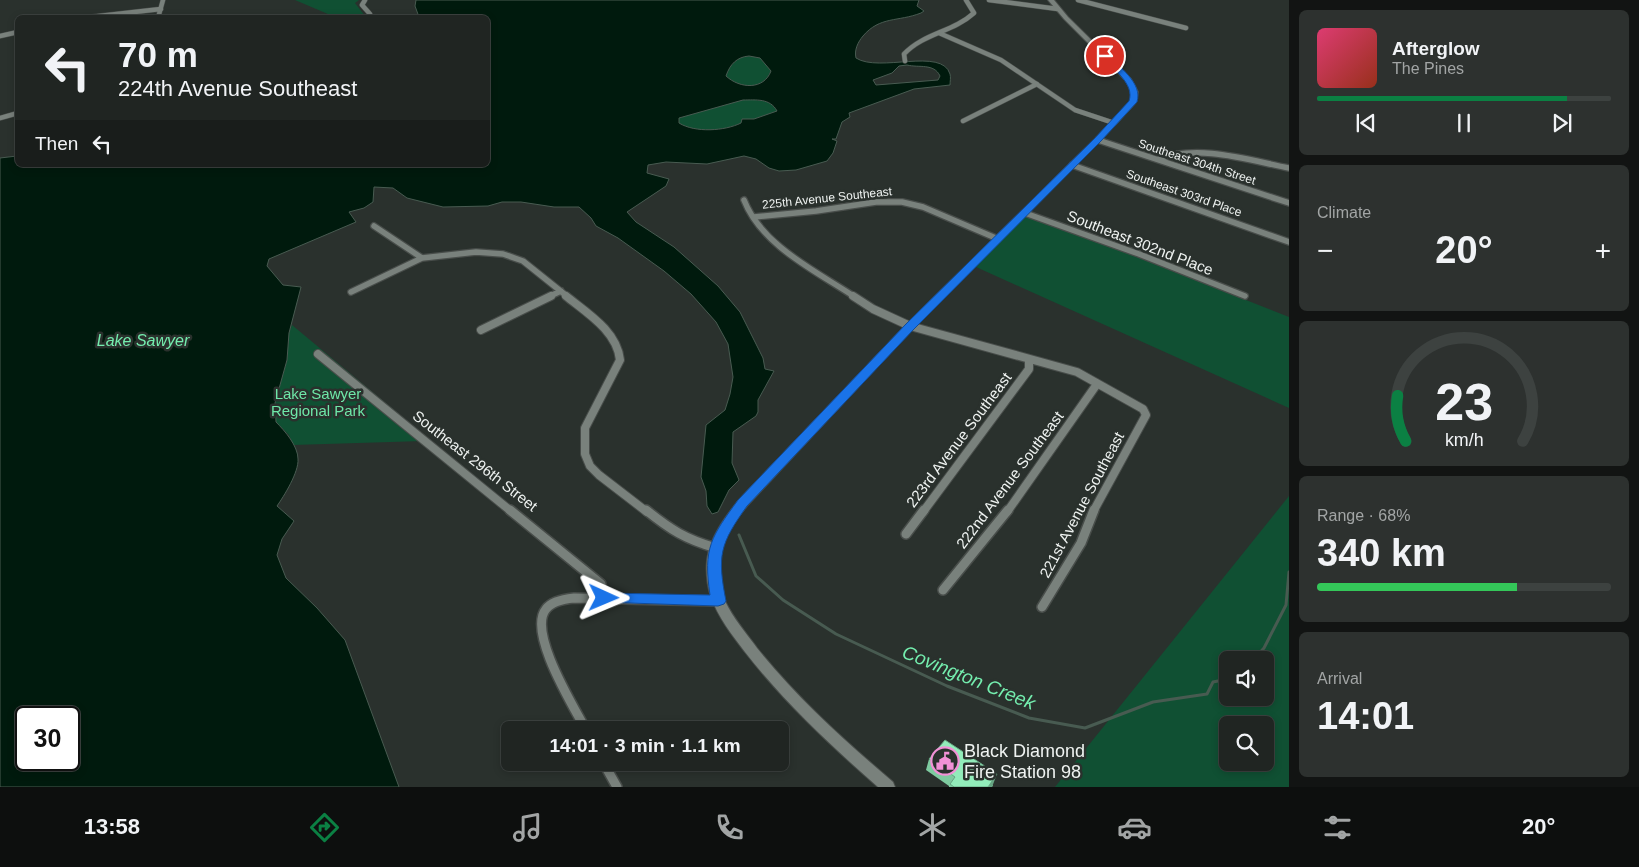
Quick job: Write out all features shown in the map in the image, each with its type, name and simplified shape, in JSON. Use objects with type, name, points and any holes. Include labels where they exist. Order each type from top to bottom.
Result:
[{"type":"street","points":[[159,15],[163,0]]},
{"type":"street","points":[[365,0],[362,5],[369,15]]},
{"type":"street","points":[[905,61],[904,54],[920,38],[956,28],[974,13],[966,0]]},
{"type":"street","points":[[989,0],[1058,9]]},
{"type":"street","points":[[888,787],[805,712],[758,660],[737,632],[718,601],[713,560],[716,548],[728,524],[743,503],[910,326],[1098,140],[1133,102],[1135,95],[1133,86],[1120,70],[1051,0]]},
{"type":"street","points":[[1078,0],[1186,28]]},
{"type":"street","points":[[108,15],[161,9]]},
{"type":"street","points":[[0,36],[15,33]]},
{"type":"street","points":[[939,33],[1001,60],[1075,110],[1114,123]]},
{"type":"street","points":[[963,121],[1037,84]]},
{"type":"street","points":[[0,118],[15,113]]},
{"type":"street","name":"Southeast 304th Street","points":[[1098,140],[1289,203]]},
{"type":"street","points":[[1159,160],[1165,156],[1178,153],[1208,154],[1289,168]]},
{"type":"street","name":"Southeast 303rd Place","points":[[1072,165],[1289,242]]},
{"type":"street","points":[[744,200],[748,210],[766,234],[790,254],[873,310],[910,326],[1077,372],[1090,378],[1097,384]]},
{"type":"street","name":"225th Avenue Southeast","points":[[754,217],[816,211],[876,202],[902,202],[923,207],[998,239]]},
{"type":"street","name":"Southeast 302nd Place","points":[[1025,213],[1139,254],[1245,296]]},
{"type":"street","points":[[374,226],[422,258]]},
{"type":"street","points":[[350,292],[422,258],[476,252],[503,254],[523,261],[596,320],[613,338],[618,349],[620,360],[585,428],[585,454],[590,466],[599,475],[674,531],[690,540],[716,548]]},
{"type":"street","points":[[481,330],[561,291]]},
{"type":"street","name":"Southeast 296th Street","points":[[318,354],[597,580],[601,584],[604,598]]},
{"type":"street","name":"223rd Avenue Southeast","points":[[906,534],[1029,369],[1029,360]]},
{"type":"street","name":"221st Avenue Southeast","points":[[1042,608],[1081,543],[1094,510],[1109,480],[1146,415],[1144,408],[1097,384]]},
{"type":"street","name":"222nd Avenue Southeast","points":[[943,590],[1013,504],[1097,384]]},
{"type":"street","points":[[582,721],[546,648],[540,630],[541,618],[545,610],[555,602],[574,598],[718,601]]},
{"type":"street","points":[[608,771],[617,787]]},
{"type":"green space","points":[[295,0],[359,0],[355,3],[364,15],[330,15]]},
{"type":"green space","points":[[749,56],[760,58],[771,70],[768,77],[758,84],[745,85],[726,76],[734,62]]},
{"type":"green space","points":[[743,100],[767,102],[777,111],[754,119],[742,119],[741,123],[719,129],[701,130],[679,123],[679,117]]},
{"type":"green space","points":[[1025,213],[1289,317],[1289,408],[976,267],[998,239]]},
{"type":"green space","name":"Lake Sawyer Regional Park","points":[[292,325],[429,439],[423,441],[293,445],[289,435],[276,422],[275,403],[287,360],[289,333]]},
{"type":"green space","points":[[1289,496],[1289,787],[1055,787]]},
{"type":"water","name":"Lake Sawyer","points":[[416,0],[919,0],[917,6],[924,11],[921,13],[883,22],[869,30],[858,43],[856,58],[866,62],[879,63],[935,62],[945,66],[950,74],[950,85],[914,89],[849,113],[850,117],[842,122],[836,139],[832,139],[837,141],[833,153],[827,161],[796,170],[779,171],[769,168],[756,159],[744,156],[707,164],[666,162],[648,165],[647,173],[669,179],[666,186],[627,212],[636,222],[674,247],[718,286],[740,312],[763,358],[765,369],[774,371],[758,400],[756,416],[733,432],[732,463],[739,480],[729,490],[718,512],[712,514],[707,506],[706,491],[701,477],[706,425],[725,410],[730,394],[733,377],[728,344],[716,322],[691,294],[664,271],[618,238],[596,226],[591,218],[579,207],[554,207],[521,202],[502,202],[488,206],[443,207],[407,198],[393,188],[374,187],[373,202],[364,208],[349,212],[356,222],[269,259],[267,266],[283,285],[301,287],[289,333],[287,360],[275,403],[276,422],[287,434],[296,449],[298,459],[294,477],[277,506],[294,521],[282,539],[277,555],[286,578],[317,608],[345,640],[399,787],[0,787],[0,158],[15,156],[15,167],[490,167],[490,15],[418,15],[415,6]],"holes":[[[749,56],[760,58],[771,71],[763,82],[751,86],[738,83],[726,76],[734,62],[741,58]],[[907,65],[934,69],[940,76],[938,80],[876,85],[873,80],[892,73],[899,66]],[[743,100],[758,100],[771,104],[777,111],[754,119],[742,119],[741,123],[719,129],[701,130],[679,123],[679,118]]]},
{"type":"building","points":[[945,740],[997,774],[988,787],[954,787],[950,784],[955,777],[929,759]]},
{"type":"waterway","name":"Covington Creek","points":[[739,535],[756,576],[783,600],[836,634],[947,686],[1029,718],[1085,728],[1153,702],[1207,694],[1213,682],[1219,681]]},
{"type":"waterway","name":"Covington Creek","points":[[1261,651],[1286,605],[1289,572]]},
{"type":"place","name":"Black Diamond Fire Station 98","points":[[945,761]]},
{"type":"route","points":[[604,598],[718,601],[713,560],[717,544],[743,503],[910,326],[1098,140],[1133,102],[1135,95],[1133,86],[1105,56]]}]
